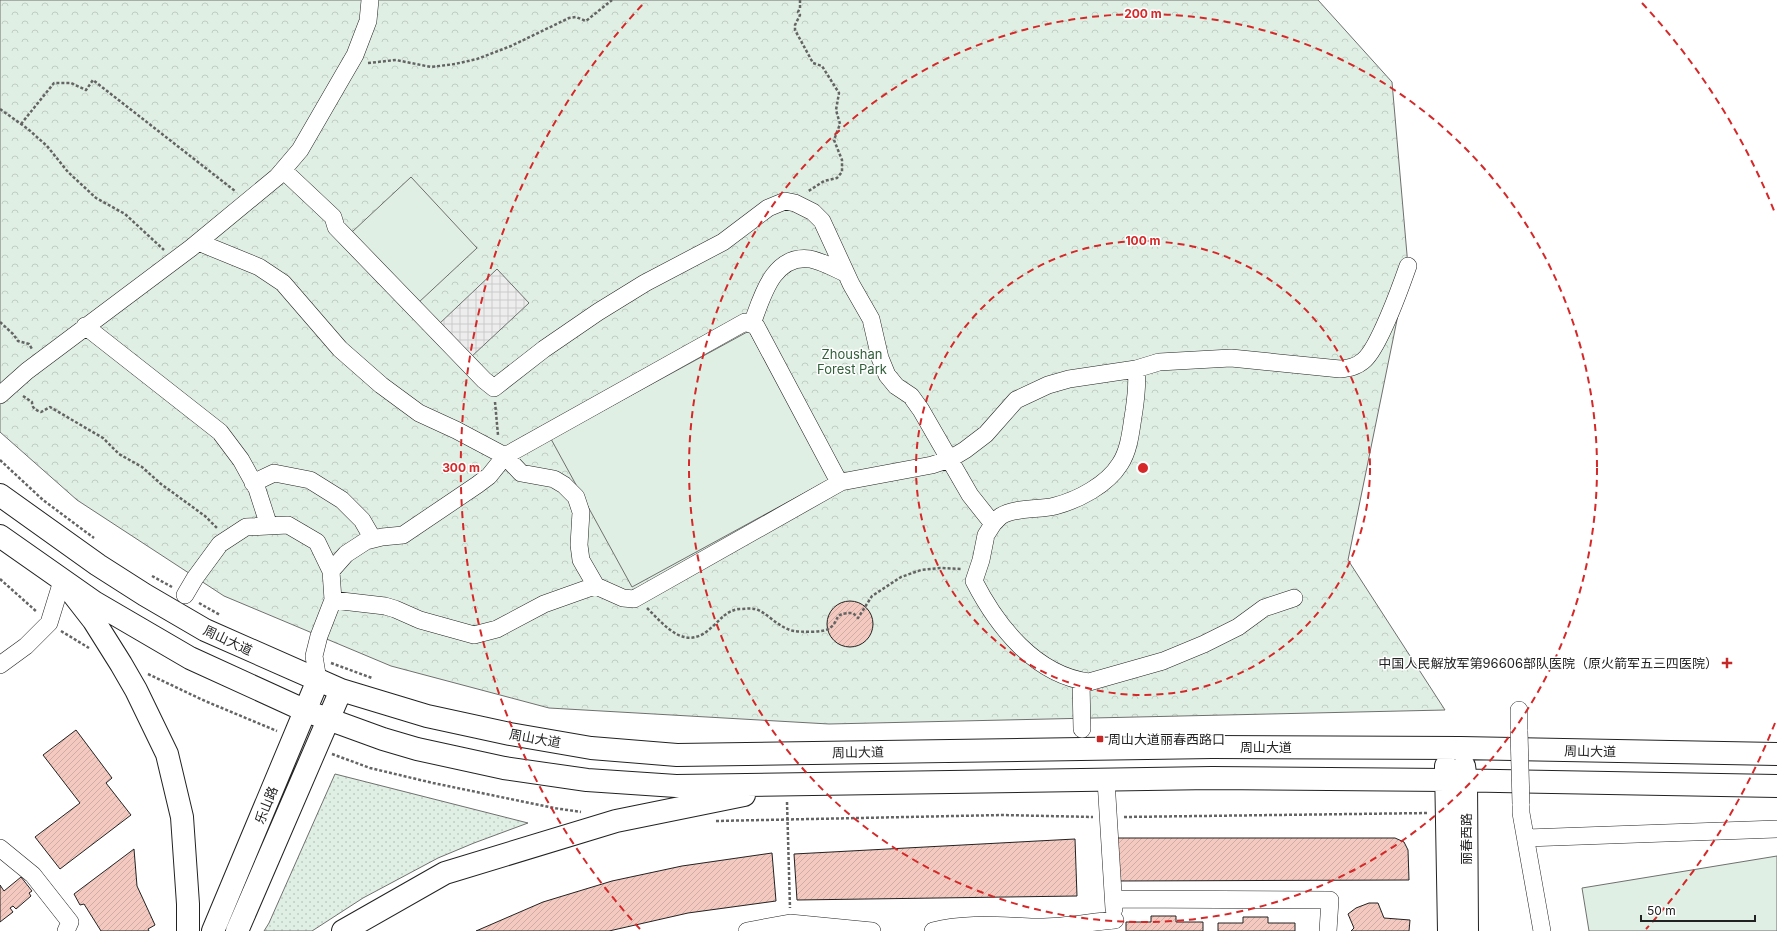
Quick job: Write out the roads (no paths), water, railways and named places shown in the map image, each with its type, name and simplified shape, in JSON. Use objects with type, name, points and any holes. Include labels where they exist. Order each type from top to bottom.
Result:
[{"type":"main road","name":"周山大道","points":[[0,495],[98,565],[158,603],[205,630],[341,690],[427,716],[510,734],[591,748],[677,754],[1212,747],[1454,748],[1777,754]]},
{"type":"main road","points":[[0,536],[62,581],[121,618],[190,658],[306,711],[383,739],[417,749],[511,769],[587,780],[676,786],[792,786],[1212,778],[1456,780],[1777,786]]},
{"type":"main road","points":[[62,581],[94,622],[121,664],[136,690],[167,754],[182,817],[188,904],[188,931]]},
{"type":"main road","name":"乐山路","points":[[213,931],[318,680]]},
{"type":"main road","name":"乐山路","points":[[237,931],[341,690]]},
{"type":"main road","name":"丽春西路","points":[[1454,748],[1467,931]]},
{"type":"main road","name":"丽春西路","points":[[1449,931],[1456,780]]},
{"type":"main road","points":[[357,928],[445,872],[616,821],[792,786]]},
{"type":"lane","points":[[5,390],[85,326],[198,242],[248,202],[283,170],[300,150],[354,57],[368,21],[370,0]]},
{"type":"lane","points":[[283,170],[333,217],[336,227],[484,380],[494,388],[544,349],[598,312],[645,283],[723,242],[768,208],[784,201],[795,203],[808,209],[822,221],[845,272],[871,319],[880,358],[887,375],[896,386],[911,396],[931,425],[970,495],[992,524]]},
{"type":"lane","points":[[198,242],[259,267],[283,283],[340,348],[381,385],[419,413],[483,443],[505,456],[521,473],[554,480],[564,485],[576,497],[581,512],[579,544],[581,560],[596,586],[623,598],[634,599],[839,482],[932,465],[950,459],[986,434],[1016,400],[1030,392],[1069,379],[1136,369],[1159,362],[1231,358],[1340,369],[1353,367],[1364,360],[1372,350],[1397,297],[1408,266]]},
{"type":"lane","points":[[752,324],[764,291],[779,268],[797,258],[812,260],[845,272]]},
{"type":"lane","points":[[332,571],[346,554],[366,541],[403,535],[489,476],[505,456],[745,322],[756,326],[839,482]]},
{"type":"lane","points":[[85,326],[220,432],[241,460],[254,483],[269,526]]},
{"type":"lane","points":[[1136,369],[1137,376],[1135,402],[1127,448],[1121,463],[1112,475],[1093,489],[1075,499],[1056,506],[1002,515],[992,524],[986,535],[981,560],[975,574],[974,581],[982,597],[1008,635],[1029,654],[1052,669],[1082,681],[1089,682],[1163,661],[1204,644],[1238,627],[1264,608],[1294,598]]},
{"type":"lane","points":[[254,483],[274,473],[310,480],[342,500],[362,520],[373,539]]},
{"type":"lane","points":[[185,595],[195,578],[220,544],[246,527],[288,525],[317,542],[332,571],[333,600],[319,636],[314,656],[318,680]]},
{"type":"lane","points":[[0,665],[26,646],[49,623],[62,581]]},
{"type":"lane","points":[[333,600],[390,608],[420,620],[474,635],[497,629],[544,604],[596,586]]},
{"type":"lane","points":[[1082,681],[1082,729]]},
{"type":"lane","points":[[1519,710],[1521,804],[1542,931]]},
{"type":"lane","points":[[933,931],[949,927],[992,924],[1036,927],[1115,926],[1106,780]]},
{"type":"lane","points":[[1526,838],[1777,829]]},
{"type":"lane","points":[[0,848],[33,875],[70,922],[66,931]]},
{"type":"lane","points":[[1114,899],[1330,900],[1328,931]]},
{"type":"lane","points":[[746,931],[790,923],[872,931]]},
{"type":"place","name":"中国人民解放军第96606部队医院（原火箭军五三四医院）","points":[[1727,663]]},
{"type":"place","name":"周山大道丽春西路口","points":[[1100,739]]},
{"type":"park label","name":"Zhoushan Forest Park","points":[[852,362]]}]
